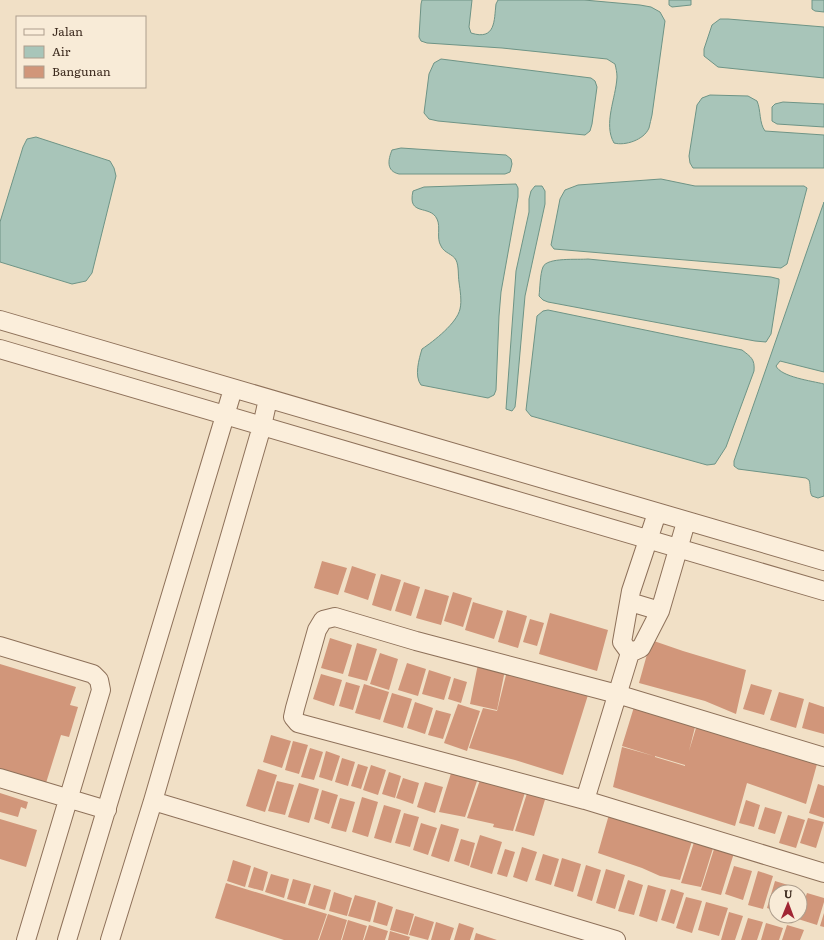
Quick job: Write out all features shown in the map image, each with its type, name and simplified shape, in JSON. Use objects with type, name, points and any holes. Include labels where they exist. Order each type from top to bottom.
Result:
[{"type":"street","points":[[0,320],[686,522],[824,561]]},
{"type":"street","points":[[0,349],[649,541],[824,591]]},
{"type":"street","points":[[67,940],[233,389]]},
{"type":"street","points":[[110,940],[153,801],[262,426],[268,399]]},
{"type":"street","points":[[630,653],[622,642],[631,591],[649,541],[657,513]]},
{"type":"street","points":[[585,800],[630,653],[641,648],[660,611],[686,522]]},
{"type":"street","points":[[630,602],[660,611]]},
{"type":"street","points":[[824,757],[617,694],[335,617],[323,620],[317,630],[293,717],[298,723],[585,800],[824,874]]},
{"type":"street","points":[[0,646],[93,674],[99,680],[101,690],[26,940]]},
{"type":"street","points":[[0,778],[107,810]]},
{"type":"street","points":[[153,801],[616,940]]},
{"type":"water","points":[[422,0],[472,0],[469,27],[471,33],[479,35],[489,32],[492,28],[498,0],[584,0],[640,5],[651,7],[660,12],[665,21],[652,115],[647,132],[639,139],[629,143],[614,143],[611,136],[610,119],[617,74],[615,64],[607,59],[502,48],[427,43],[421,41],[419,37]]},
{"type":"water","points":[[669,0],[691,0],[691,5],[672,7],[669,5]]},
{"type":"water","points":[[812,0],[824,0],[824,12],[815,11],[812,9]]},
{"type":"water","points":[[720,19],[824,27],[824,78],[718,67],[704,56],[704,49],[712,25]]},
{"type":"water","points":[[441,59],[591,78],[595,81],[597,87],[590,131],[585,135],[429,119],[424,113],[429,74],[434,63]]},
{"type":"water","points":[[710,95],[748,96],[757,101],[765,131],[824,135],[824,168],[693,168],[690,163],[689,156],[697,105],[702,98]]},
{"type":"water","points":[[783,102],[824,104],[824,127],[777,124],[772,121],[772,107],[775,104]]},
{"type":"water","points":[[36,137],[110,161],[114,168],[116,176],[92,273],[86,281],[72,284],[0,262],[0,222],[23,147],[27,139]]},
{"type":"water","points":[[401,148],[506,155],[511,159],[512,164],[510,172],[505,174],[399,174],[395,173],[390,168],[389,161],[392,150]]},
{"type":"water","points":[[661,179],[695,186],[804,186],[807,188],[787,264],[781,268],[554,249],[551,245],[560,199],[565,190],[578,185]]},
{"type":"water","points":[[516,184],[518,188],[518,197],[501,292],[496,390],[494,395],[488,398],[421,385],[417,372],[422,349],[439,337],[450,326],[458,314],[461,306],[461,299],[457,262],[453,256],[441,246],[439,240],[439,225],[434,215],[416,207],[413,204],[413,191],[424,187]]},
{"type":"water","points":[[535,186],[542,186],[545,191],[545,204],[525,296],[515,407],[512,411],[506,409],[516,271],[529,212],[529,199],[531,191]]},
{"type":"water","points":[[824,202],[824,372],[780,361],[776,366],[779,370],[790,376],[824,384],[824,496],[818,498],[812,496],[809,480],[806,478],[738,469],[734,466],[734,461]]},
{"type":"water","points":[[588,259],[779,279],[771,334],[766,342],[755,341],[548,302],[539,296],[541,273],[546,264],[556,260]]},
{"type":"water","points":[[548,310],[742,350],[750,357],[754,364],[754,371],[726,447],[715,464],[707,465],[531,416],[526,410],[537,316],[543,311]]},
{"type":"building","points":[[322,561],[347,568],[338,595],[314,588]]},
{"type":"building","points":[[352,566],[376,574],[368,600],[344,592]]},
{"type":"building","points":[[381,574],[401,580],[391,611],[372,605]]},
{"type":"building","points":[[404,582],[420,587],[411,616],[395,611]]},
{"type":"building","points":[[425,589],[449,596],[441,625],[416,618]]},
{"type":"building","points":[[453,592],[472,598],[463,627],[444,621]]},
{"type":"building","points":[[473,602],[503,611],[494,639],[465,630]]},
{"type":"building","points":[[507,610],[527,616],[518,648],[498,642]]},
{"type":"building","points":[[550,613],[608,630],[597,671],[539,654]]},
{"type":"building","points":[[530,619],[544,623],[537,646],[523,642]]},
{"type":"building","points":[[330,638],[352,645],[343,674],[321,668]]},
{"type":"building","points":[[651,640],[746,670],[736,714],[705,701],[639,683]]},
{"type":"building","points":[[357,643],[377,649],[367,681],[348,676]]},
{"type":"building","points":[[380,653],[398,659],[389,690],[370,684]]},
{"type":"building","points":[[407,663],[426,669],[418,696],[398,690]]},
{"type":"building","points":[[0,664],[76,687],[70,705],[78,707],[69,737],[61,735],[46,783],[0,769]]},
{"type":"building","points":[[478,664],[505,670],[497,710],[470,704]]},
{"type":"building","points":[[429,670],[451,677],[444,700],[422,694]]},
{"type":"building","points":[[507,671],[588,695],[563,775],[469,748],[483,708],[497,711]]},
{"type":"building","points":[[321,674],[342,680],[334,706],[313,699]]},
{"type":"building","points":[[454,678],[467,682],[461,703],[448,699]]},
{"type":"building","points":[[346,682],[360,686],[353,710],[339,706]]},
{"type":"building","points":[[364,684],[389,692],[380,720],[355,713]]},
{"type":"building","points":[[751,684],[772,690],[764,715],[743,709]]},
{"type":"building","points":[[779,692],[804,699],[796,728],[770,720]]},
{"type":"building","points":[[392,693],[412,699],[403,728],[383,722]]},
{"type":"building","points":[[415,702],[433,708],[425,734],[407,728]]},
{"type":"building","points":[[809,702],[824,707],[824,734],[802,728]]},
{"type":"building","points":[[458,704],[480,711],[467,751],[444,743]]},
{"type":"building","points":[[634,707],[695,727],[689,751],[696,728],[758,744],[788,756],[817,764],[806,804],[747,783],[735,826],[613,787],[622,747],[654,756],[622,746]],"holes":[[[655,756],[685,765],[685,766]]]},
{"type":"building","points":[[436,710],[451,714],[443,739],[428,735]]},
{"type":"building","points":[[271,735],[291,741],[282,768],[263,762]]},
{"type":"building","points":[[293,741],[308,745],[299,774],[285,770]]},
{"type":"building","points":[[310,748],[323,752],[314,780],[301,777]]},
{"type":"building","points":[[326,751],[340,756],[332,781],[319,777]]},
{"type":"building","points":[[342,758],[355,762],[348,786],[335,782]]},
{"type":"building","points":[[358,764],[368,767],[361,789],[351,786]]},
{"type":"building","points":[[371,765],[386,770],[378,795],[363,790]]},
{"type":"building","points":[[258,769],[277,775],[265,812],[246,806]]},
{"type":"building","points":[[452,770],[478,778],[465,817],[439,812]]},
{"type":"building","points":[[389,772],[401,776],[395,798],[382,794]]},
{"type":"building","points":[[481,777],[526,789],[513,831],[493,827],[494,824],[467,818]]},
{"type":"building","points":[[403,778],[419,783],[413,804],[396,798]]},
{"type":"building","points":[[277,781],[294,785],[285,815],[268,811]]},
{"type":"building","points":[[425,782],[443,787],[435,813],[417,807]]},
{"type":"building","points":[[299,783],[319,789],[309,823],[288,817]]},
{"type":"building","points":[[818,784],[824,786],[824,818],[809,813]]},
{"type":"building","points":[[529,787],[547,793],[534,836],[515,831]]},
{"type":"building","points":[[322,790],[338,795],[329,824],[314,819]]},
{"type":"building","points":[[0,793],[28,802],[26,809],[21,807],[18,817],[0,812]]},
{"type":"building","points":[[362,797],[378,802],[368,837],[352,832]]},
{"type":"building","points":[[340,798],[355,802],[346,832],[331,828]]},
{"type":"building","points":[[746,800],[760,805],[754,827],[739,823]]},
{"type":"building","points":[[384,805],[401,810],[391,843],[374,838]]},
{"type":"building","points":[[765,807],[782,812],[775,834],[758,829]]},
{"type":"building","points":[[610,811],[693,838],[680,880],[660,876],[642,868],[598,853]]},
{"type":"building","points":[[404,813],[419,817],[410,847],[395,843]]},
{"type":"building","points":[[788,815],[805,820],[796,848],[779,843]]},
{"type":"building","points":[[808,818],[824,822],[816,848],[800,843]]},
{"type":"building","points":[[0,819],[37,830],[26,867],[0,859]]},
{"type":"building","points":[[421,823],[437,828],[428,855],[413,850]]},
{"type":"building","points":[[441,824],[459,829],[449,862],[431,856]]},
{"type":"building","points":[[480,835],[502,842],[492,874],[470,867]]},
{"type":"building","points":[[461,839],[475,843],[469,866],[454,861]]},
{"type":"building","points":[[695,839],[714,845],[701,887],[681,883]]},
{"type":"building","points":[[715,846],[734,853],[721,895],[701,890]]},
{"type":"building","points":[[522,847],[537,852],[527,882],[513,877]]},
{"type":"building","points":[[505,849],[515,852],[507,877],[497,874]]},
{"type":"building","points":[[543,854],[559,859],[551,885],[535,880]]},
{"type":"building","points":[[562,858],[581,864],[573,892],[554,886]]},
{"type":"building","points":[[233,860],[251,866],[245,887],[227,881]]},
{"type":"building","points":[[586,865],[601,870],[592,901],[577,896]]},
{"type":"building","points":[[734,866],[752,871],[743,900],[725,894]]},
{"type":"building","points":[[254,867],[268,872],[263,891],[248,887]]},
{"type":"building","points":[[606,869],[625,875],[615,909],[596,903]]},
{"type":"building","points":[[758,871],[773,876],[771,884],[768,884],[768,892],[763,909],[748,905]]},
{"type":"building","points":[[271,874],[289,879],[284,898],[265,892]]},
{"type":"building","points":[[293,879],[311,884],[305,904],[287,899]]},
{"type":"building","points":[[628,880],[643,885],[634,915],[618,911]]},
{"type":"building","points":[[775,881],[785,884],[774,884]]},
{"type":"building","points":[[226,883],[327,914],[318,940],[284,940],[215,918]]},
{"type":"building","points":[[314,885],[331,890],[325,910],[308,905]]},
{"type":"building","points":[[648,885],[666,890],[657,922],[639,916]]},
{"type":"building","points":[[671,889],[684,893],[674,924],[661,920]]},
{"type":"building","points":[[334,892],[352,898],[347,916],[329,911]]},
{"type":"building","points":[[808,893],[824,898],[817,925],[808,922]]},
{"type":"building","points":[[355,895],[376,901],[370,922],[348,916]]},
{"type":"building","points":[[686,897],[702,901],[692,933],[676,928]]},
{"type":"building","points":[[378,902],[393,907],[387,926],[373,922]]},
{"type":"building","points":[[706,902],[728,908],[719,936],[698,930]]},
{"type":"building","points":[[396,909],[414,914],[408,935],[390,930]]},
{"type":"building","points":[[729,912],[743,916],[735,940],[721,940]]},
{"type":"building","points":[[824,913],[824,927],[820,926]]},
{"type":"building","points":[[328,914],[347,920],[341,940],[319,940]]},
{"type":"building","points":[[415,916],[434,922],[428,940],[409,935]]},
{"type":"building","points":[[748,918],[763,922],[757,940],[741,940]]},
{"type":"building","points":[[348,920],[367,926],[363,940],[342,940]]},
{"type":"building","points":[[436,922],[454,928],[450,940],[431,940]]},
{"type":"building","points":[[459,923],[474,928],[470,940],[454,940]]},
{"type":"building","points":[[766,923],[783,928],[779,940],[761,940]]},
{"type":"building","points":[[369,925],[388,931],[385,940],[364,940]]},
{"type":"building","points":[[787,925],[804,930],[800,940],[782,940]]},
{"type":"building","points":[[390,931],[410,937],[409,940],[388,940]]},
{"type":"building","points":[[476,933],[497,940],[474,940]]}]
